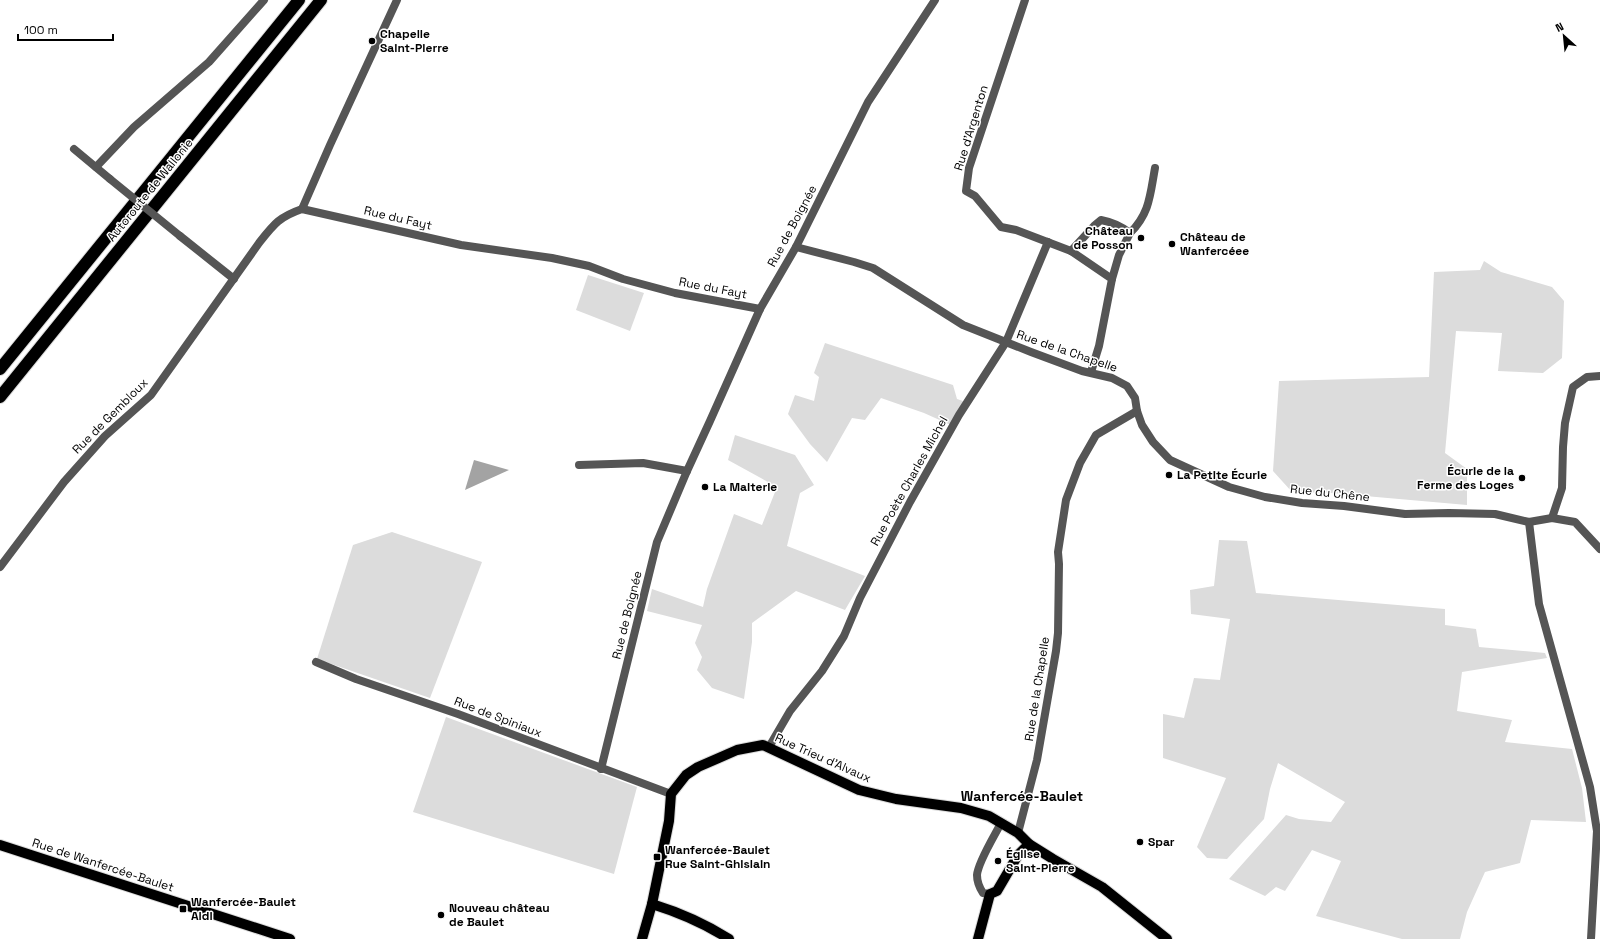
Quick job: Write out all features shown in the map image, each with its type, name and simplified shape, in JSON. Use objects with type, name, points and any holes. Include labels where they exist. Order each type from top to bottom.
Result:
[{"type":"highway","name":"Autoroute de Wallonie","points":[[0,369],[299,0]]},
{"type":"highway","name":"Autoroute de Wallonie","points":[[0,398],[321,0]]},
{"type":"main road","name":"Rue Trieu d'Alvaux","points":[[671,794],[686,775],[713,760],[737,750],[763,745],[859,790],[896,800],[961,808],[989,816],[1018,833],[1029,844],[1102,886],[1167,939]]},
{"type":"main road","points":[[642,939],[652,904],[669,821],[671,794]]},
{"type":"main road","points":[[978,939],[990,894],[997,891],[1018,855],[1029,844]]},
{"type":"main road","name":"Rue de Wanfercée-Baulet","points":[[0,845],[290,939]]},
{"type":"main road","points":[[652,904],[693,918],[729,939]]},
{"type":"street","points":[[96,167],[134,128],[209,62],[264,0]]},
{"type":"street","points":[[74,149],[234,279],[275,223],[288,214],[302,209],[397,0]]},
{"type":"street","name":"Rue de Boignée","points":[[601,769],[657,542],[687,471],[760,310],[796,247],[868,102],[934,0]]},
{"type":"street","name":"Rue d'Argenton","points":[[1025,0],[969,168],[966,191],[975,196],[1001,227],[1016,230],[1048,242]]},
{"type":"street","points":[[1091,372],[1099,346],[1112,279],[1119,255],[1130,233],[1140,224],[1148,208],[1155,168]]},
{"type":"street","name":"Rue du Fayt","points":[[302,209],[461,245],[552,258],[589,266],[623,279],[675,294],[760,310]]},
{"type":"street","points":[[1071,251],[1094,225],[1101,220],[1119,226],[1130,233]]},
{"type":"street","points":[[1048,242],[1071,251],[1112,279]]},
{"type":"street","name":"Rue Poète Charles Michel","points":[[769,747],[790,711],[822,671],[844,636],[860,598],[910,502],[959,415],[1006,342],[1048,242]]},
{"type":"street","name":"Rue de la Chapelle","points":[[796,247],[873,268],[963,325],[1082,371],[1112,378],[1127,386],[1135,398],[1137,411],[1096,435],[1080,462],[1066,500],[1058,552],[1060,564],[1056,651],[1037,760],[1018,833]]},
{"type":"street","name":"Rue de Gembloux","points":[[0,567],[64,482],[105,436],[151,395],[234,279]]},
{"type":"street","points":[[1552,518],[1562,488],[1565,423],[1573,387],[1587,377],[1600,376]]},
{"type":"street","name":"Rue du Chêne","points":[[1137,411],[1142,425],[1153,442],[1170,460],[1229,487],[1265,497],[1302,503],[1344,506],[1405,514],[1494,514],[1528,522],[1552,518],[1576,522],[1600,549]]},
{"type":"street","points":[[579,465],[642,463],[687,471]]},
{"type":"street","points":[[1528,522],[1539,604],[1590,787],[1597,831],[1591,939]]},
{"type":"street","name":"Rue de Spiniaux","points":[[316,662],[356,679],[458,714],[601,769],[671,794]]},
{"type":"street","points":[[990,894],[983,893],[978,885],[977,874],[1001,823]]},
{"type":"shaded area","points":[[1484,261],[1501,272],[1552,287],[1564,301],[1562,358],[1543,373],[1498,371],[1502,333],[1456,331],[1445,453],[1467,469],[1467,505],[1331,493],[1292,492],[1273,471],[1279,381],[1429,377],[1434,272],[1480,270]]},
{"type":"shaded area","points":[[588,275],[644,293],[630,331],[576,310]]},
{"type":"shaded area","points":[[825,343],[953,385],[957,399],[963,401],[953,426],[924,413],[881,398],[865,420],[852,418],[827,462],[810,444],[788,414],[795,395],[814,401],[819,377],[814,373]]},
{"type":"shaded area","points":[[735,435],[795,455],[814,485],[800,493],[787,546],[865,576],[845,610],[796,591],[752,623],[752,642],[744,699],[712,688],[697,670],[702,657],[695,643],[702,625],[647,611],[652,589],[703,607],[707,589],[734,514],[762,525],[777,487],[728,460]]},
{"type":"shaded area","points":[[474,460],[509,470],[465,490]]},
{"type":"shaded area","points":[[392,532],[482,562],[430,698],[317,659],[353,545]]},
{"type":"shaded area","points":[[1219,540],[1247,541],[1256,593],[1445,609],[1445,625],[1476,629],[1479,647],[1545,653],[1547,658],[1462,672],[1457,711],[1512,720],[1505,742],[1572,749],[1582,788],[1586,822],[1531,820],[1520,863],[1485,872],[1467,912],[1460,939],[1402,939],[1316,916],[1341,861],[1312,850],[1285,891],[1276,887],[1265,896],[1229,879],[1286,815],[1299,819],[1331,822],[1345,802],[1278,763],[1270,789],[1264,819],[1227,859],[1207,858],[1197,847],[1226,778],[1163,758],[1163,714],[1184,718],[1194,678],[1220,680],[1230,619],[1191,614],[1190,590],[1214,586]]},
{"type":"shaded area","points":[[446,717],[637,787],[614,874],[413,812]]},
{"type":"place","name":"Chapelle Saint-Pierre","points":[[372,41]]},
{"type":"place","name":"Château de Posson","points":[[1141,238]]},
{"type":"place","name":"Château de Wanfercéee","points":[[1172,244]]},
{"type":"place","name":"La Petite Écurie","points":[[1169,475]]},
{"type":"place","name":"Écurie de la Ferme des Loges","points":[[1522,478]]},
{"type":"place","name":"La Malterie","points":[[705,487]]},
{"type":"place","name":"Spar","points":[[1140,842]]},
{"type":"place","name":"Wanfercée-Baulet Rue Saint-Ghislain","points":[[657,857]]},
{"type":"place","name":"Église Saint-Pierre","points":[[998,861]]},
{"type":"place","name":"Wanfercée-Baulet Aldi","points":[[183,909]]},
{"type":"place","name":"Nouveau château de Baulet","points":[[441,915]]},
{"type":"district","name":"Wanfercée-Baulet","points":[[1022,796]]}]
